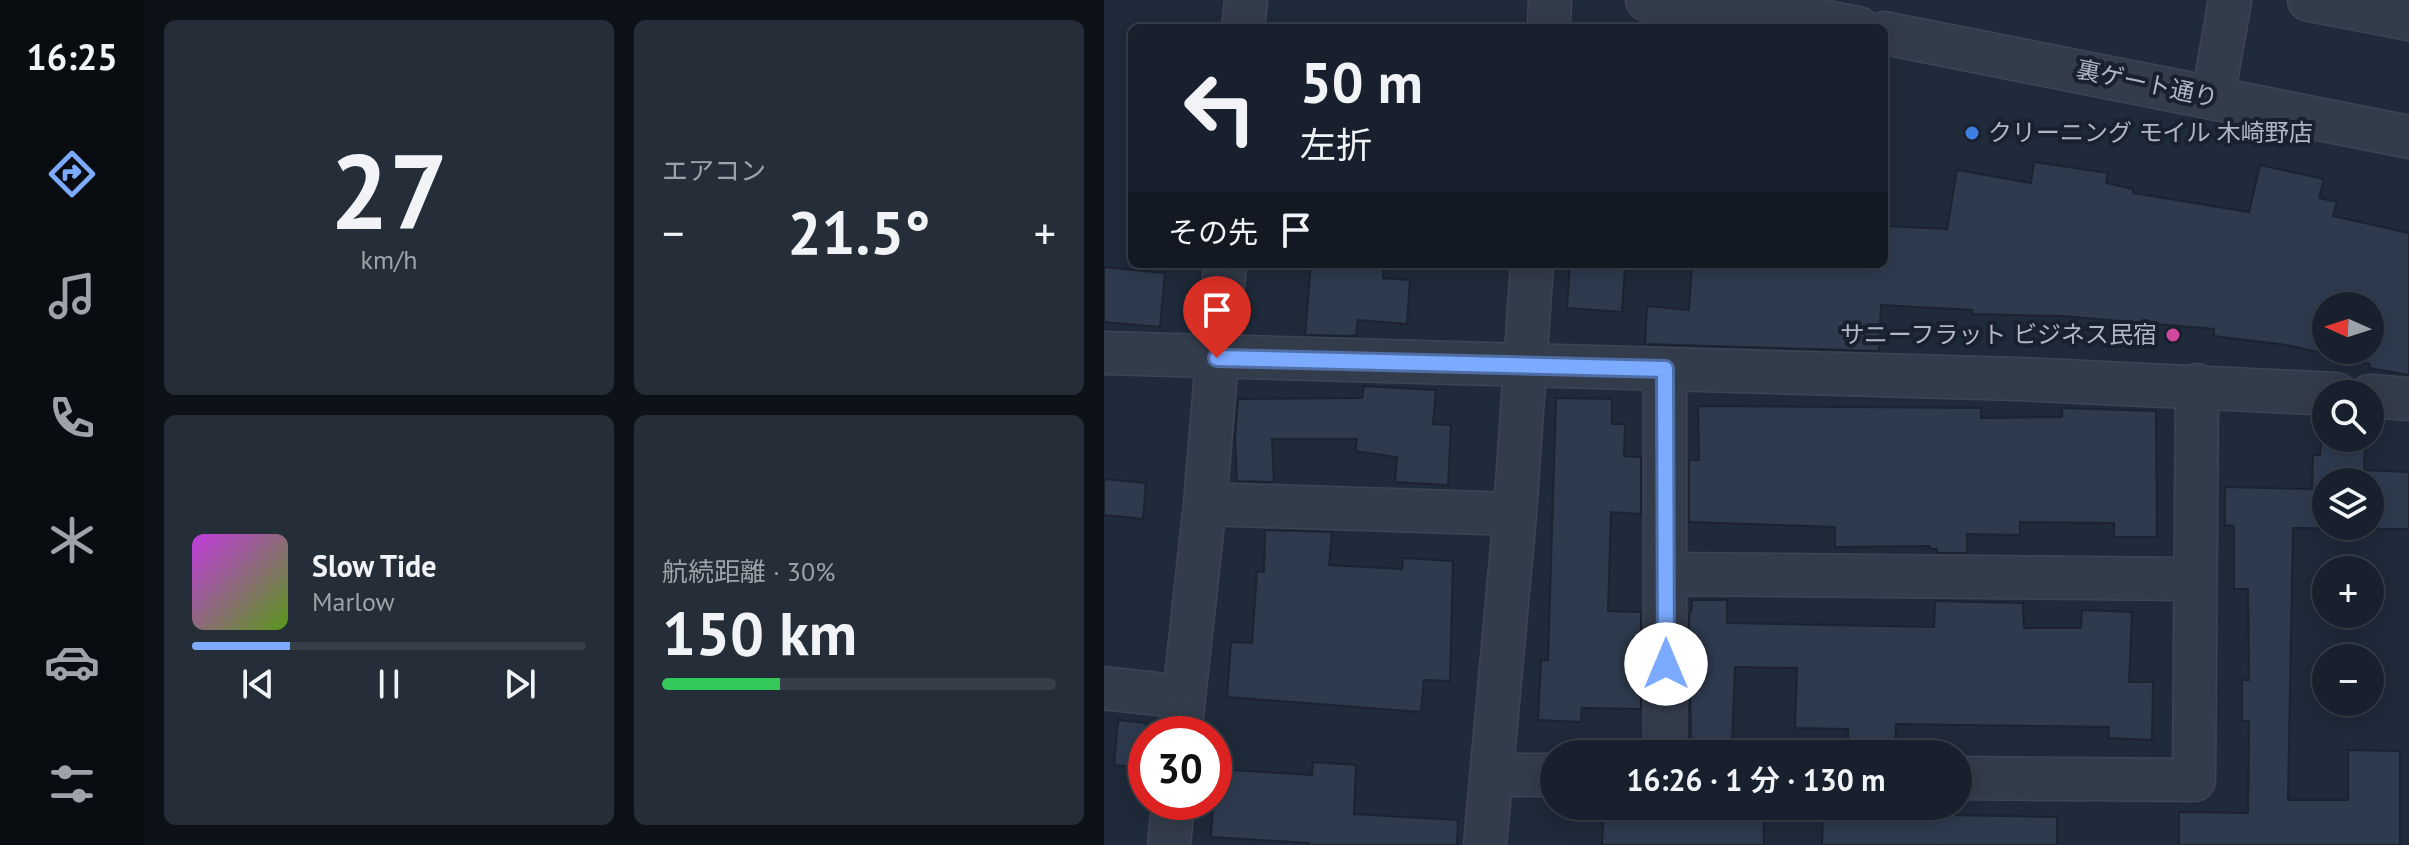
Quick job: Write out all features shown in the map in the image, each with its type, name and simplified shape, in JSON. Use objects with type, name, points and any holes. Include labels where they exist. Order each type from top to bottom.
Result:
[{"type":"street","points":[[1243,24],[1246,0]]},
{"type":"street","points":[[1549,24],[1550,0]]},
{"type":"street","points":[[1647,0],[1837,24]]},
{"type":"street","points":[[2213,97],[2230,0]]},
{"type":"street","points":[[2309,0],[2409,19]]},
{"type":"street","name":"裏ゲート通り","points":[[1888,34],[2409,137]]},
{"type":"street","points":[[1104,688],[1182,715],[1205,504],[1225,268]]},
{"type":"street","points":[[1485,845],[1515,514],[1532,268]]},
{"type":"street","points":[[1104,353],[1524,363],[2197,385],[2312,392]]},
{"type":"street","points":[[1665,369],[1665,740]]},
{"type":"street","points":[[1972,778],[2194,780],[2197,385]]},
{"type":"street","points":[[2384,397],[2409,399]]},
{"type":"street","points":[[1205,504],[1515,514]]},
{"type":"street","points":[[1666,574],[2195,579]]},
{"type":"street","points":[[1491,775],[1540,775]]},
{"type":"street","points":[[1169,845],[1171,820]]},
{"type":"building","points":[[2034,162],[2108,173],[2106,183],[2133,189],[2133,193],[2249,212],[2260,165],[2324,179],[2319,198],[2337,202],[2333,216],[2409,233],[2409,375],[2369,368],[2370,364],[2384,364],[2384,292],[2312,292],[2312,351],[2214,336],[2214,329],[2061,316],[1972,314],[1972,310],[1881,305],[1879,351],[1645,344],[1647,306],[1689,310],[1692,268],[1888,268],[1888,226],[1947,229],[1957,170],[2031,183]]},
{"type":"building","points":[[1104,267],[1165,273],[1160,327],[1104,322]]},
{"type":"building","points":[[1311,268],[1384,268],[1383,278],[1410,280],[1407,324],[1358,320],[1356,336],[1305,335]]},
{"type":"building","points":[[1570,268],[1625,268],[1622,312],[1567,308]]},
{"type":"building","points":[[1364,386],[1436,390],[1433,424],[1451,425],[1448,485],[1395,482],[1397,457],[1355,451],[1357,439],[1272,439],[1274,482],[1237,481],[1235,438],[1238,399],[1362,398]]},
{"type":"building","points":[[1556,398],[1612,399],[1612,424],[1625,424],[1624,456],[1641,457],[1641,514],[1611,512],[1608,611],[1641,612],[1641,709],[1582,708],[1581,722],[1538,720],[1541,660],[1548,660]]},
{"type":"building","points":[[1698,406],[1981,408],[1981,418],[2062,417],[2062,408],[2156,411],[2157,537],[2114,537],[2114,523],[2020,522],[2020,535],[1967,534],[1967,553],[1937,553],[1937,549],[1930,549],[1930,546],[1835,547],[1835,527],[1689,522],[1689,460],[1699,460]]},
{"type":"building","points":[[2320,452],[2365,452],[2364,468],[2313,468],[2313,455],[2320,455]]},
{"type":"building","points":[[2384,471],[2409,472],[2409,529],[2384,529]]},
{"type":"building","points":[[1104,479],[1146,483],[1143,519],[1104,515]]},
{"type":"building","points":[[2225,487],[2312,489],[2312,528],[2293,528],[2288,800],[2348,800],[2348,750],[2400,751],[2400,845],[2179,845],[2179,812],[2248,813],[2249,721],[2242,721],[2242,680],[2249,680],[2248,589],[2234,589],[2234,526],[2225,525]]},
{"type":"building","points":[[1265,530],[1332,532],[1329,565],[1402,569],[1403,558],[1453,561],[1450,681],[1424,680],[1421,712],[1227,697],[1231,642],[1252,643],[1257,571],[1264,572]]},
{"type":"building","points":[[1692,600],[1727,600],[1727,623],[1934,627],[1935,601],[2023,603],[2024,628],[2081,628],[2082,610],[2132,612],[2129,682],[2153,682],[2152,740],[2108,738],[2109,727],[1896,724],[1895,740],[1848,740],[1848,729],[1795,728],[1797,668],[1735,667],[1732,740],[1691,740]]},
{"type":"building","points":[[1118,720],[1128,721],[1128,767],[1114,765]]},
{"type":"building","points":[[1313,762],[1356,765],[1354,814],[1458,820],[1457,845],[1309,845],[1211,837],[1212,820],[1232,820],[1232,770],[1312,775]]},
{"type":"building","points":[[1972,816],[2057,817],[2057,845],[1822,845],[1823,820],[1972,820]]},
{"type":"building","points":[[1603,820],[1763,820],[1764,845],[1602,845]]},
{"type":"place","name":"クリーニング モイル 木崎野店","points":[[1972,133]]},
{"type":"place","name":"サニーフラット ビジネス民宿","points":[[2173,335]]},
{"type":"route","points":[[1217,358],[1524,363],[1665,369],[1666,664]]}]
